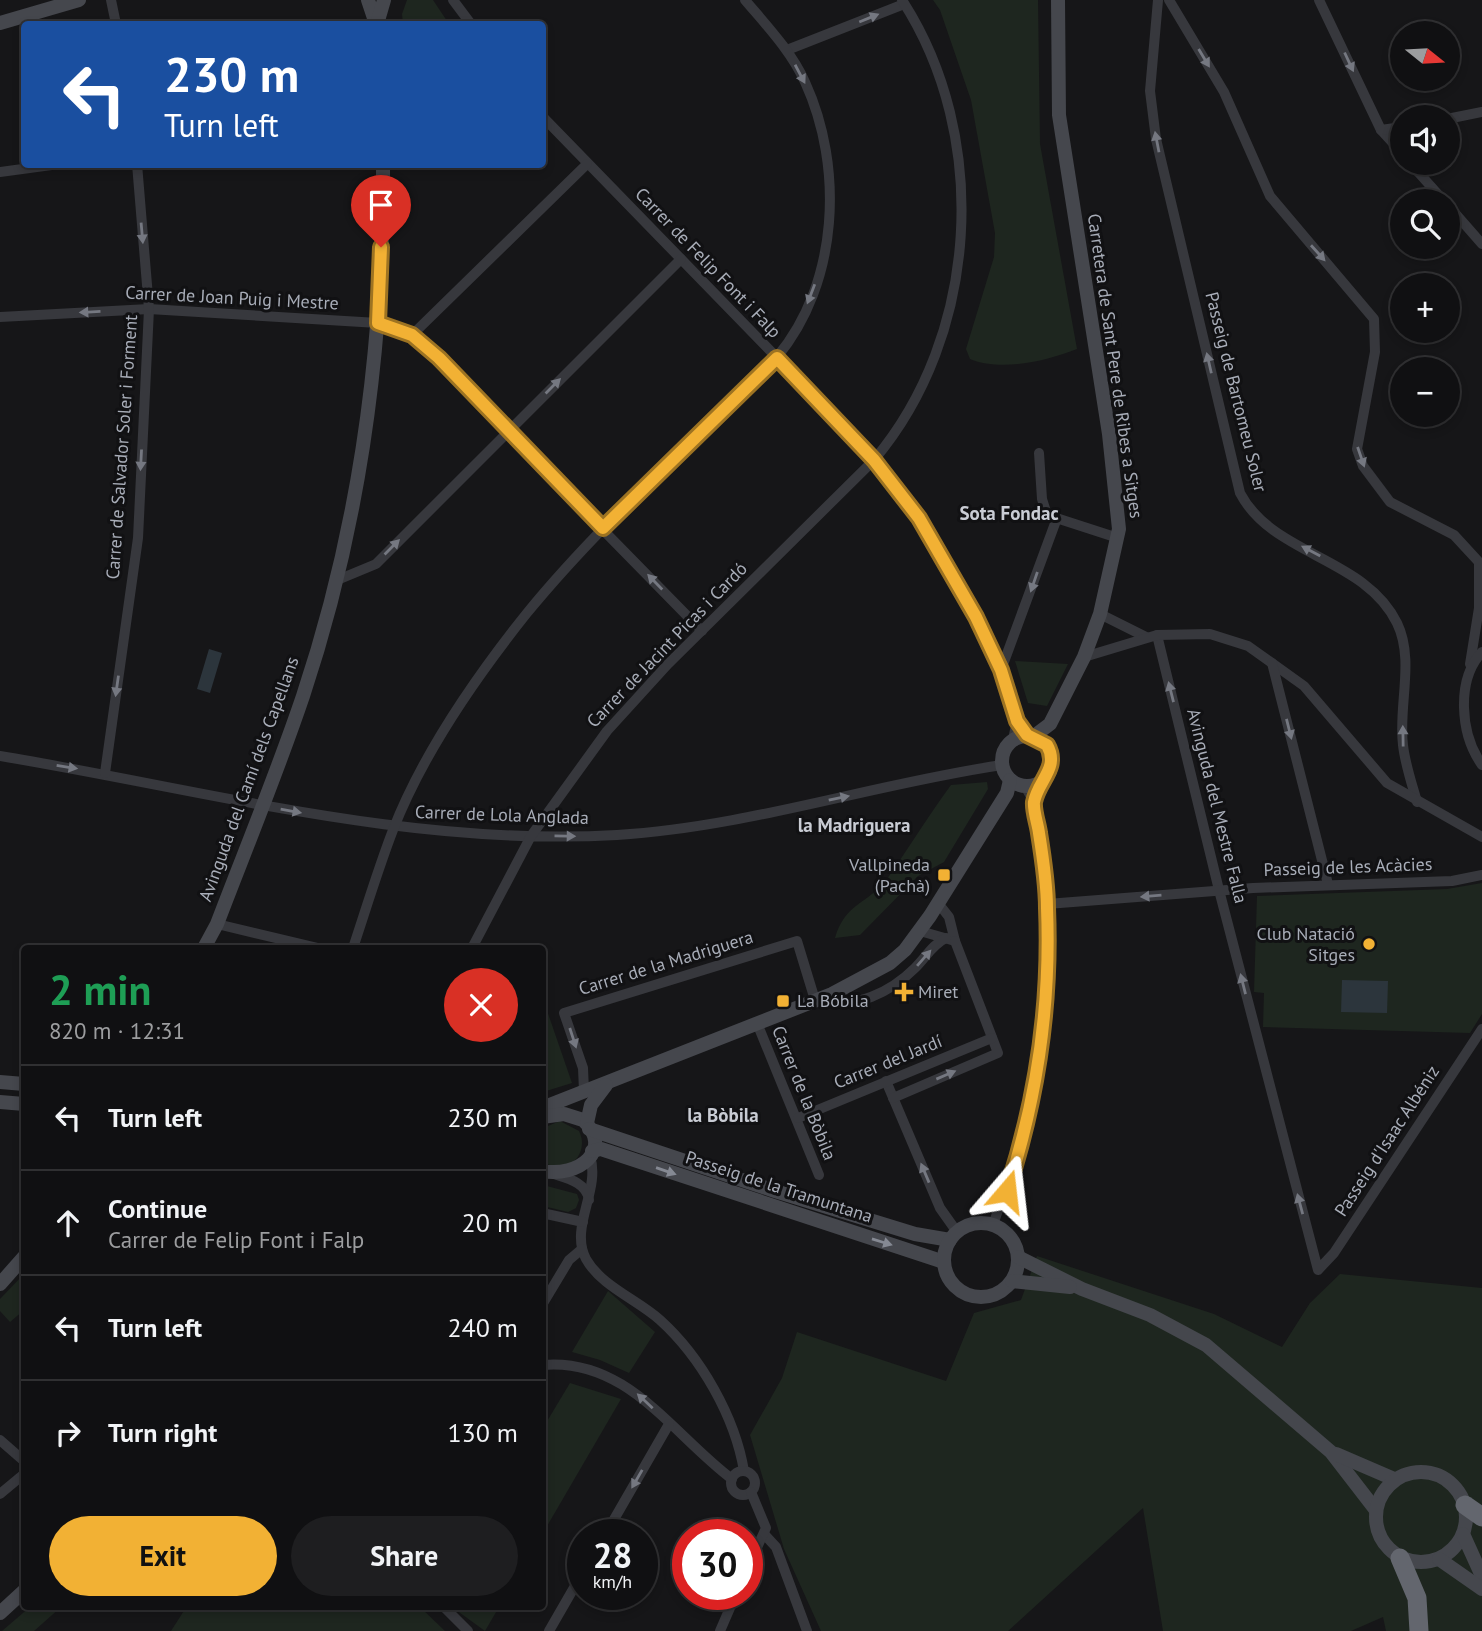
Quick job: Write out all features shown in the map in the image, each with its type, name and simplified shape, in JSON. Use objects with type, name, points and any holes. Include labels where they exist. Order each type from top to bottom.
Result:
[{"type":"highway","points":[[1465,1505],[1482,1517]]},
{"type":"highway","points":[[1400,1558],[1417,1598],[1419,1631]]},
{"type":"street","points":[[0,23],[79,0]]},
{"type":"street","points":[[111,0],[115,21]]},
{"type":"street","points":[[368,0],[376,21]]},
{"type":"street","points":[[378,21],[384,0]]},
{"type":"street","points":[[453,0],[469,21]]},
{"type":"street","points":[[354,945],[394,828],[438,741],[480,677],[527,613],[603,528],[777,358],[791,337],[816,282],[828,234],[830,202],[823,133],[805,82],[787,51],[745,0]]},
{"type":"street","name":"Carretera de Sant Pere de Ribes a Sitges","points":[[1047,745],[1050,724],[1084,657],[1100,614],[1118,538],[1109,434],[1059,115],[1058,0]]},
{"type":"street","name":"Passeig de Bartomeu Soler","points":[[1158,0],[1150,90],[1156,139],[1240,492],[1252,513],[1269,528],[1365,583],[1388,608],[1398,626],[1403,650],[1403,744],[1417,802]]},
{"type":"street","points":[[1169,0],[1224,92],[1270,196],[1374,319],[1375,352],[1357,449],[1363,466],[1390,502],[1454,535],[1479,562],[1479,608],[1464,709],[1466,731],[1482,765]]},
{"type":"street","points":[[1320,0],[1381,130],[1390,140]]},
{"type":"street","points":[[787,51],[903,2]]},
{"type":"street","name":"Carrer de Jacint Picas i Cardó","points":[[474,945],[531,836],[607,731],[702,631],[874,460],[908,411],[934,357],[950,304],[960,243],[960,181],[953,127],[936,70],[903,2]]},
{"type":"street","points":[[1460,116],[1482,111]]},
{"type":"street","name":"Carrer de Felip Font i Falp","points":[[546,120],[874,460],[919,518],[954,573],[1001,670],[1017,721],[1025,737]]},
{"type":"street","points":[[1381,130],[1390,129]]},
{"type":"street","points":[[587,164],[412,335],[702,631]]},
{"type":"street","points":[[0,172],[30,168]]},
{"type":"street","name":"Carrer de Salvador Soler i Forment","points":[[105,774],[138,538],[149,309],[137,168]]},
{"type":"street","name":"Avinguda del Camí dels Capellans","points":[[206,945],[217,924],[303,695],[335,581],[367,430],[378,323],[383,168]]},
{"type":"street","points":[[1421,175],[1433,189]]},
{"type":"street","points":[[1460,219],[1482,244]]},
{"type":"street","points":[[335,581],[376,564],[681,260]]},
{"type":"street","name":"Carrer de Joan Puig i Mestre","points":[[0,317],[149,309],[378,323],[412,335]]},
{"type":"street","points":[[1039,453],[1045,512],[1118,538]]},
{"type":"street","points":[[1001,670],[1057,518]]},
{"type":"street","points":[[1100,614],[1152,636]]},
{"type":"street","points":[[1084,657],[1152,636],[1210,634],[1248,646],[1304,686],[1380,777],[1417,802],[1482,837]]},
{"type":"street","name":"Avinguda del Mestre Falla","points":[[1152,636],[1318,1270]]},
{"type":"street","points":[[1470,664],[1482,652]]},
{"type":"street","points":[[1272,663],[1328,884]]},
{"type":"street","name":"Carretera de Sant Pere de Ribes a Sitges","points":[[1025,737],[1050,724]]},
{"type":"street","points":[[546,1110],[584,1091],[819,999],[890,963],[920,931],[1020,785],[1051,770],[1052,761],[1047,745],[1025,737],[1003,752],[1002,765],[1020,785],[1034,802],[1047,904],[1046,1004],[1035,1081],[1016,1161],[993,1226],[1011,1239],[1018,1257],[1012,1280],[995,1294],[969,1295],[949,1278],[944,1262],[954,1236],[886,1081]]},
{"type":"street","name":"Carrer de Lola Anglada","points":[[0,756],[394,828],[531,836],[615,835],[695,827],[1002,765]]},
{"type":"street","name":"Passeig de les Acàcies","points":[[1047,904],[1219,890],[1452,881],[1482,875]]},
{"type":"street","points":[[938,903],[949,917],[951,940],[992,1038]]},
{"type":"street","points":[[217,924],[305,945]]},
{"type":"street","points":[[920,931],[951,940]]},
{"type":"street","points":[[819,999],[836,1004],[853,1003],[884,989],[914,969],[934,946],[951,940]]},
{"type":"street","name":"Carrer de la Madriguera","points":[[584,1091],[583,1068],[564,1013],[797,941],[819,999]]},
{"type":"street","name":"Carrer de la Bòbila","points":[[757,1023],[819,1175]]},
{"type":"street","name":"Passeig d'Isaac Albéniz","points":[[1318,1270],[1334,1253],[1482,1029]]},
{"type":"street","name":"Carrer del Jardí","points":[[797,1118],[992,1038],[998,1053],[893,1098]]},
{"type":"street","points":[[0,1083],[21,1084]]},
{"type":"street","points":[[609,1083],[595,1097],[588,1126],[595,1152],[594,1178],[583,1222],[582,1249],[589,1264],[660,1320],[687,1351],[730,1421],[739,1443],[744,1471],[754,1477],[755,1485],[751,1492]]},
{"type":"street","points":[[0,1102],[21,1104]]},
{"type":"street","name":"Passeig de la Tramuntana","points":[[546,1111],[564,1114],[628,1143],[915,1234],[954,1236],[970,1225],[993,1226]]},
{"type":"street","points":[[547,1172],[579,1169],[595,1152]]},
{"type":"street","name":"Passeig de la Tramuntana","points":[[595,1152],[944,1262]]},
{"type":"street","points":[[547,1172],[578,1184],[587,1191],[589,1199]]},
{"type":"street","points":[[546,1214],[583,1222]]},
{"type":"street","points":[[546,1298],[569,1260],[582,1249]]},
{"type":"street","points":[[1018,1257],[1082,1289],[1150,1315],[1206,1345],[1331,1452],[1375,1509]]},
{"type":"street","points":[[0,1284],[21,1260]]},
{"type":"street","points":[[1012,1280],[1082,1289]]},
{"type":"street","points":[[546,1365],[559,1364],[602,1372],[631,1388],[732,1479],[737,1492],[751,1492]]},
{"type":"street","points":[[614,1519],[669,1424]]},
{"type":"street","points":[[0,1440],[21,1458]]},
{"type":"street","points":[[1331,1452],[1394,1479]]},
{"type":"street","points":[[732,1479],[744,1471]]},
{"type":"street","points":[[1428,1471],[1444,1477],[1457,1489],[1465,1505],[1463,1534],[1454,1549],[1439,1559],[1419,1563],[1400,1558],[1385,1546],[1376,1528],[1375,1509],[1382,1492],[1394,1479],[1410,1472],[1428,1471]]},
{"type":"street","points":[[0,1494],[21,1476]]},
{"type":"street","points":[[751,1492],[765,1522],[764,1534],[776,1547],[807,1631]]},
{"type":"street","points":[[1463,1534],[1482,1576]]},
{"type":"street","points":[[1439,1559],[1482,1589]]},
{"type":"street","points":[[0,1613],[21,1594]]},
{"type":"street","points":[[549,1631],[567,1600]]},
{"type":"street","points":[[447,1610],[468,1631]]},
{"type":"street","points":[[720,1631],[729,1610]]},
{"type":"shaded area","points":[[407,0],[433,0],[447,21],[403,21]]},
{"type":"shaded area","points":[[933,0],[1038,0],[1040,144],[1077,349],[1038,361],[1010,365],[970,359],[966,349],[994,257],[995,233],[971,100],[940,10]]},
{"type":"shaded area","points":[[209,649],[222,653],[210,693],[197,689]]},
{"type":"shaded area","points":[[1015,661],[1068,664],[1047,706],[1028,703]]},
{"type":"shaded area","points":[[987,782],[988,789],[944,862],[918,876],[860,935],[835,938],[839,926],[851,911],[887,879],[951,785]]},
{"type":"shaded area","name":"Club Natació Sitges","points":[[1482,883],[1482,1014],[1470,1033],[1263,1027],[1264,993],[1254,992],[1257,896],[1447,889]]},
{"type":"shaded area","points":[[1342,980],[1388,981],[1387,1013],[1341,1012]]},
{"type":"shaded area","points":[[546,1008],[572,1083],[546,1091]]},
{"type":"shaded area","points":[[560,1121],[579,1131],[581,1148],[578,1156],[567,1166],[551,1166],[546,1163],[546,1127]]},
{"type":"shaded area","points":[[546,1186],[577,1194],[579,1200],[576,1208],[568,1212],[546,1207]]},
{"type":"shaded area","points":[[1037,1256],[1214,1314],[1282,1347],[1310,1303],[1340,1274],[1482,1288],[1482,1631],[1386,1631],[1383,1617],[1351,1631],[1163,1631],[1143,1508],[1008,1631],[821,1631],[784,1549],[750,1435],[782,1378],[797,1332],[946,1381],[974,1313],[1021,1300]]},
{"type":"shaded area","points":[[21,1277],[21,1313],[10,1322],[0,1311],[0,1299]]},
{"type":"shaded area","points":[[608,1291],[655,1332],[629,1373],[600,1360],[572,1352]]},
{"type":"shaded area","points":[[570,1383],[621,1399],[546,1528],[546,1423]]},
{"type":"shaded area","points":[[26,1610],[58,1610],[34,1631],[2,1631]]},
{"type":"shaded area","points":[[184,1610],[423,1610],[445,1631],[171,1631]]},
{"type":"shaded area","points":[[456,1610],[497,1610],[485,1631]]},
{"type":"place","name":"Vallpineda (Pachà)","points":[[944,875]]},
{"type":"place","name":"Club Natació Sitges","points":[[1369,944]]},
{"type":"place","name":"Miret","points":[[904,992]]},
{"type":"place","name":"La Bóbila","points":[[783,1001]]},
{"type":"district","name":"Sota Fondac","points":[[1009,513]]},
{"type":"district","name":"la Madriguera","points":[[854,825]]},
{"type":"district","name":"la Bòbila","points":[[723,1115]]},
{"type":"route","points":[[381,247],[378,323],[412,335],[439,358],[603,528],[777,358],[874,460],[919,518],[959,582],[976,617],[1001,670],[1017,721],[1027,735],[1040,739],[1051,752],[1051,770],[1039,783],[1034,802],[1047,904],[1046,1004],[1029,1113],[1007,1191]]}]
